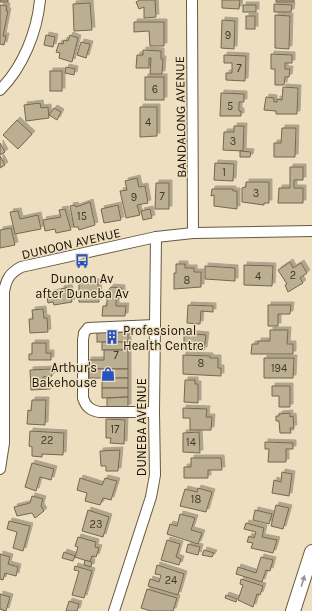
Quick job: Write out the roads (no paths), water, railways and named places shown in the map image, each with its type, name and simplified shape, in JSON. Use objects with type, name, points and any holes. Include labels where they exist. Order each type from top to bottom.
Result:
[{"type":"highway","points":[[293,611],[312,552]]},
{"type":"street","points":[[0,90],[19,65],[29,44],[36,24],[40,0]]},
{"type":"street","name":"BANDALONG AVENUE","points":[[192,0],[194,233]]},
{"type":"street","name":"DUNOON AVENUE","points":[[0,469],[4,443],[4,292],[9,275],[21,267],[156,237],[194,233],[312,231]]},
{"type":"street","name":"DUNEBA AVENUE","points":[[114,611],[154,486],[156,237]]},
{"type":"street","points":[[154,412],[98,412],[91,410],[86,405],[84,398],[83,340],[84,333],[88,328],[155,325]]},
{"type":"place","name":"Dunoon Av after Duneba Av","points":[[82,261]]},
{"type":"place","name":"Professional Health Centre","points":[[112,337]]},
{"type":"place","name":"Arthur's Bakehouse","points":[[108,374]]}]
